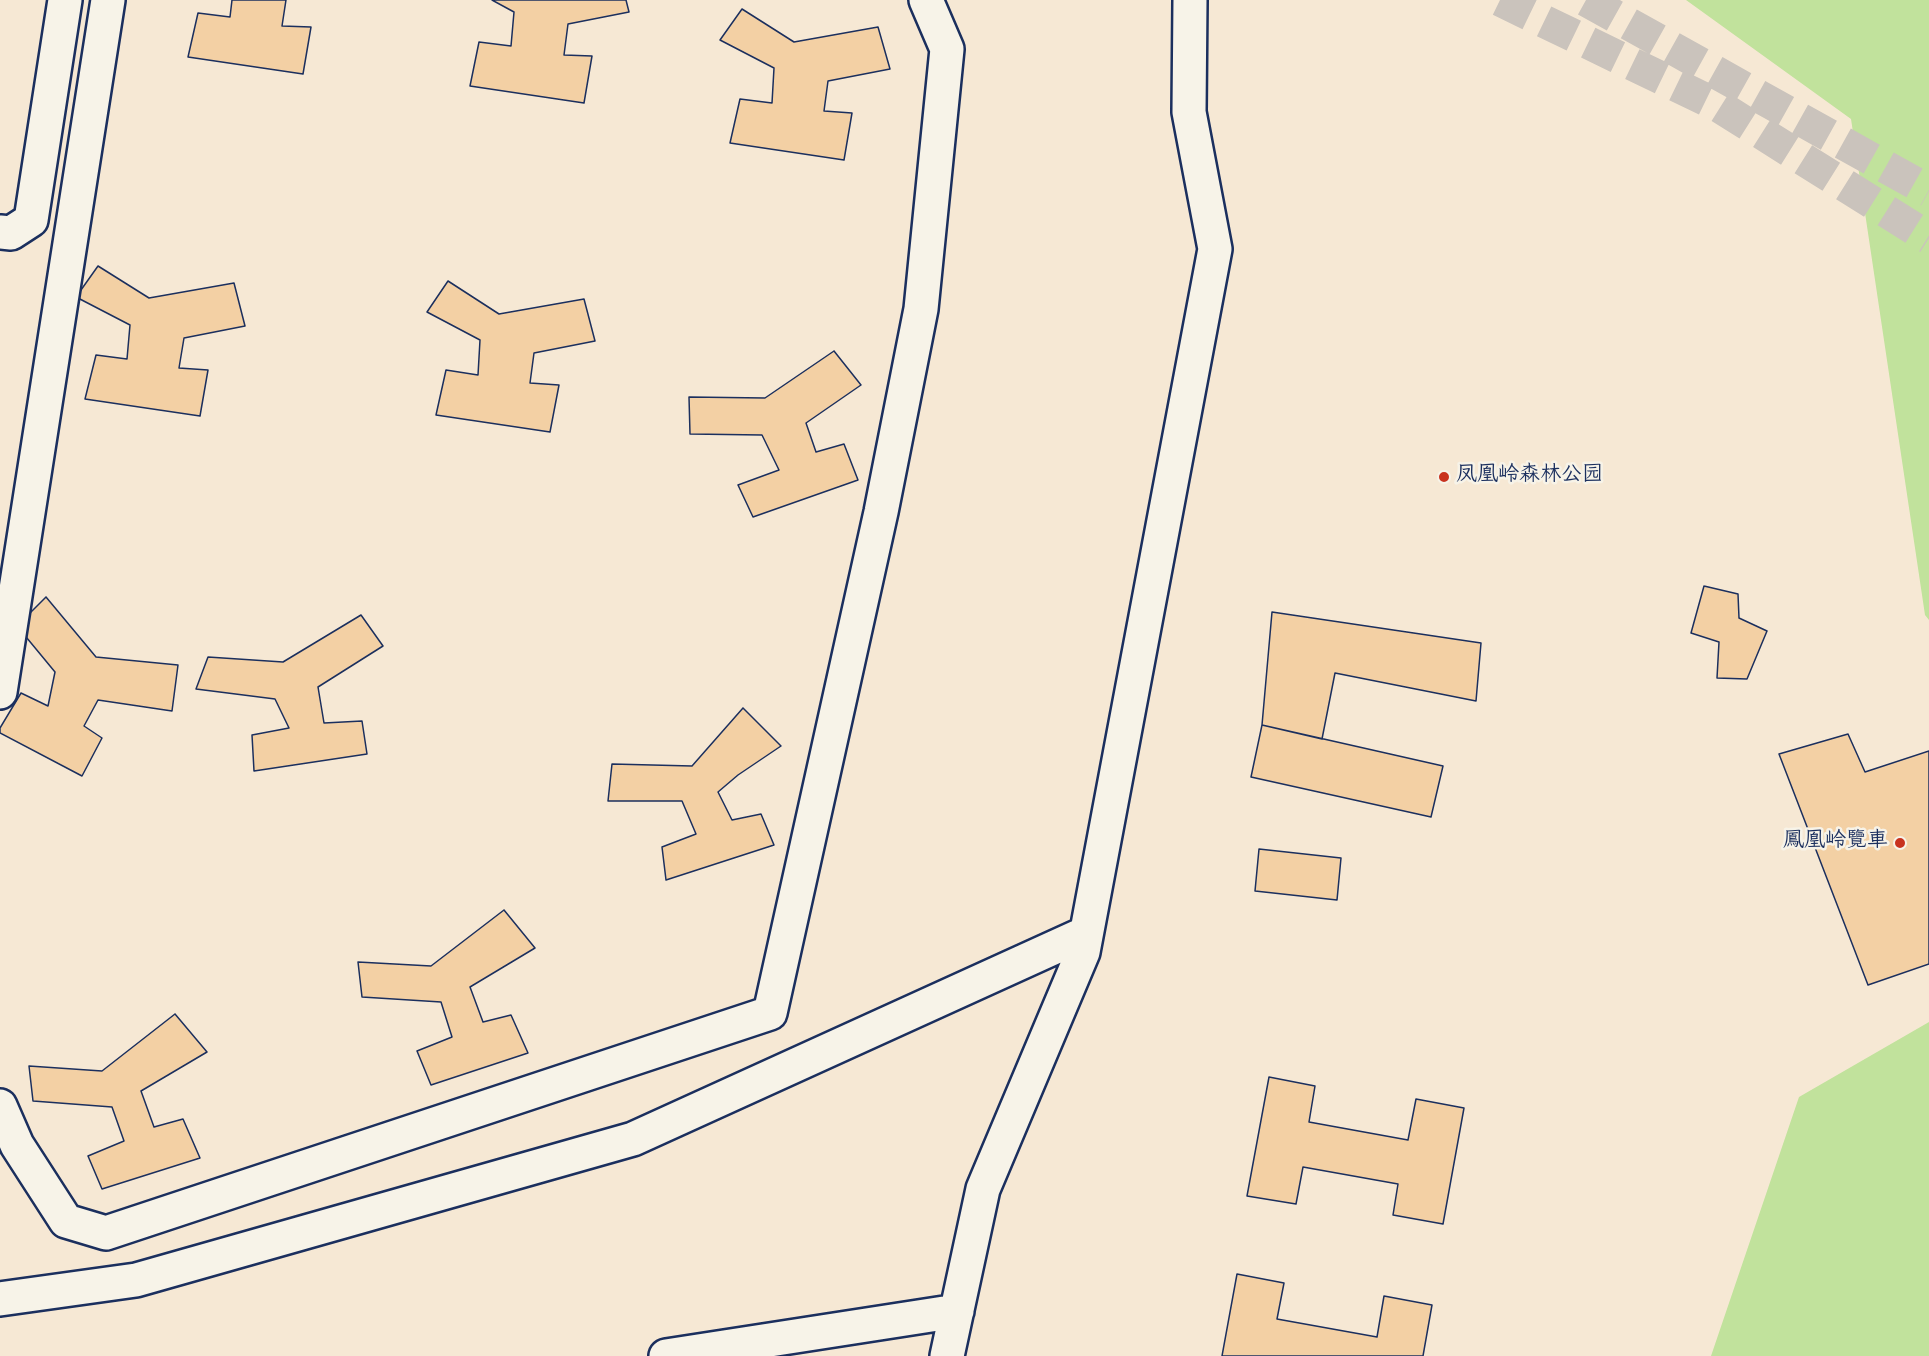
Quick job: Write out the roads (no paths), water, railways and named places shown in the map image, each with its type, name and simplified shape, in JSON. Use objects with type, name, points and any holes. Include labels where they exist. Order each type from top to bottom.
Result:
[{"type":"street","points":[[0,232],[11,233],[31,220],[65,0]]},
{"type":"street","points":[[0,692],[108,0]]},
{"type":"street","points":[[0,1106],[17,1146],[66,1221],[106,1233],[770,1013],[881,512],[921,309],[947,49],[926,0]]},
{"type":"street","points":[[947,1356],[983,1189],[1083,952],[1215,249],[1189,112],[1190,0]]},
{"type":"street","points":[[0,1299],[136,1280],[633,1139],[1086,933]]},
{"type":"street","points":[[666,1356],[957,1311]]},
{"type":"tunnel","points":[[1500,0],[1717,105],[1929,238]]},
{"type":"tunnel","points":[[1586,0],[1929,191]]},
{"type":"place","name":"凤凰岭森林公园","points":[[1444,477]]},
{"type":"place","name":"鳳凰岭覽車","points":[[1900,843]]}]
